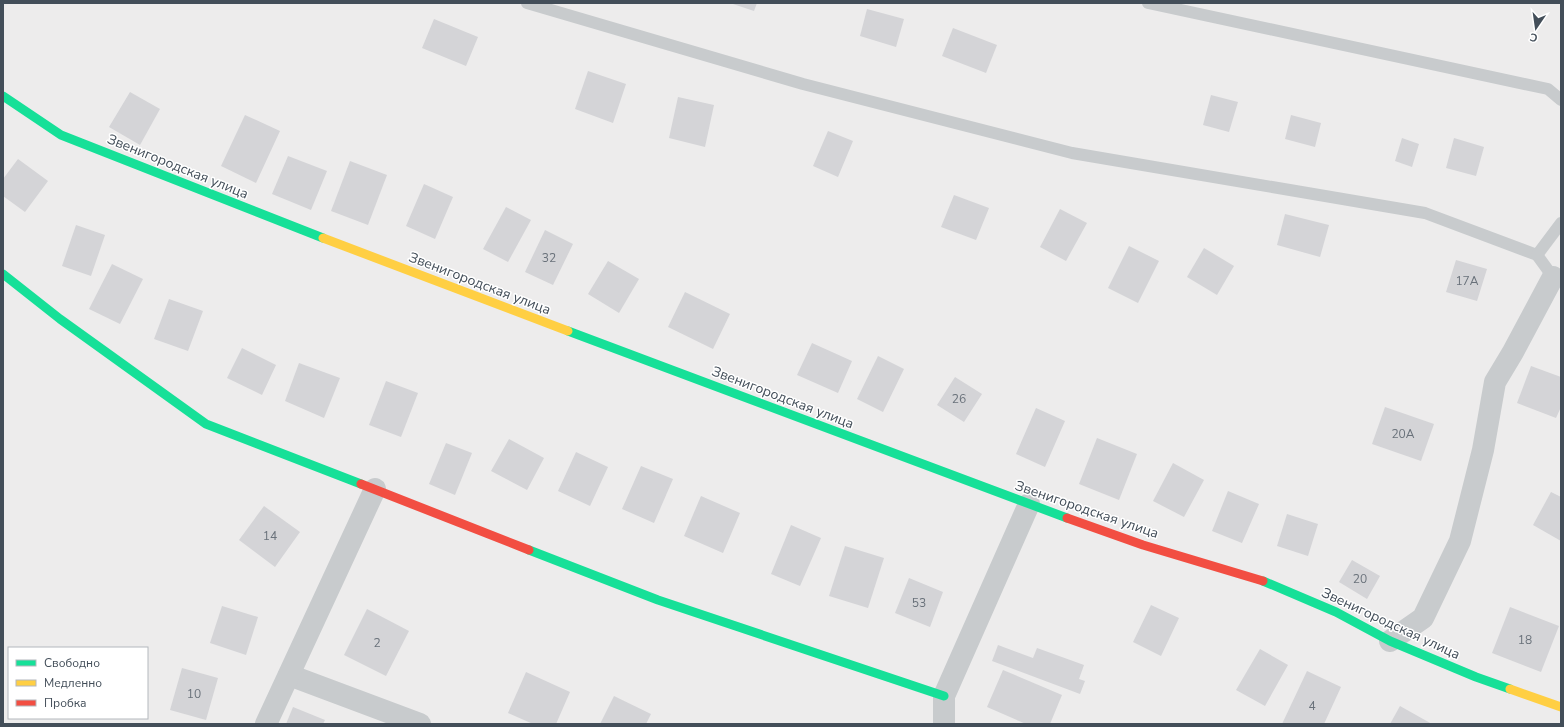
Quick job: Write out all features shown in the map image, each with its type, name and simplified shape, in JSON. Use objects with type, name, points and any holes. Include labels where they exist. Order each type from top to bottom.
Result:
[{"type":"street","name":"Звенигородская улица","points":[[3,96],[61,135],[365,255],[1029,504],[1143,545],[1261,580],[1336,612],[1390,641],[1476,677],[1561,707]]},
{"type":"street","points":[[3,274],[60,319],[206,424],[658,600],[944,696]]},
{"type":"street","points":[[1390,641],[1423,618],[1460,541],[1484,450],[1495,382],[1557,277]]},
{"type":"street","points":[[266,724],[375,489]]},
{"type":"street","points":[[944,724],[944,696],[1029,504]]},
{"type":"street","points":[[289,675],[420,724]]},
{"type":"lane","points":[[527,3],[803,84],[1064,151],[1425,213],[1537,255],[1557,277]]},
{"type":"lane","points":[[1148,3],[1548,89],[1561,100]]},
{"type":"lane","points":[[1537,255],[1561,223]]},
{"type":"building","points":[[730,3],[757,3],[754,11]]},
{"type":"building","points":[[867,9],[904,19],[896,47],[860,36]]},
{"type":"building","points":[[434,19],[478,37],[466,66],[422,48]]},
{"type":"building","points":[[953,28],[997,45],[986,73],[942,56]]},
{"type":"building","points":[[588,71],[626,84],[613,123],[575,109]]},
{"type":"building","points":[[130,92],[160,109],[140,145],[109,127]]},
{"type":"building","points":[[1211,95],[1238,102],[1229,132],[1203,125]]},
{"type":"building","points":[[678,97],[714,105],[705,147],[669,138]]},
{"type":"building","points":[[245,115],[280,131],[256,183],[221,166]]},
{"type":"building","points":[[1291,115],[1321,123],[1315,147],[1285,139]]},
{"type":"building","points":[[828,131],[853,141],[838,177],[813,166]]},
{"type":"building","points":[[1402,138],[1419,144],[1412,167],[1395,161]]},
{"type":"building","points":[[1454,138],[1484,147],[1476,176],[1446,168]]},
{"type":"building","points":[[288,156],[327,171],[311,210],[272,194]]},
{"type":"building","points":[[18,159],[48,181],[25,212],[3,196],[3,179]]},
{"type":"building","points":[[350,161],[387,175],[368,225],[331,211]]},
{"type":"building","points":[[424,184],[453,197],[435,239],[406,226]]},
{"type":"building","points":[[954,195],[989,208],[976,240],[941,227]]},
{"type":"building","points":[[506,207],[531,220],[508,262],[483,249]]},
{"type":"building","points":[[1060,209],[1087,223],[1066,261],[1040,247]]},
{"type":"building","points":[[1285,214],[1329,225],[1320,257],[1277,245]]},
{"type":"building","points":[[76,225],[105,235],[91,276],[62,266]]},
{"type":"building","points":[[545,230],[573,244],[553,285],[525,272]]},
{"type":"building","points":[[1129,246],[1159,261],[1138,303],[1108,288]]},
{"type":"building","points":[[1204,248],[1234,266],[1217,295],[1187,277]]},
{"type":"building","points":[[1456,260],[1487,269],[1477,301],[1446,292]]},
{"type":"building","points":[[608,261],[639,279],[619,313],[588,294]]},
{"type":"building","points":[[112,264],[143,279],[120,324],[89,309]]},
{"type":"building","points":[[685,292],[730,314],[713,349],[668,327]]},
{"type":"building","points":[[169,299],[203,311],[188,351],[154,339]]},
{"type":"building","points":[[812,343],[852,361],[838,393],[797,375]]},
{"type":"building","points":[[242,348],[276,365],[262,395],[227,378]]},
{"type":"building","points":[[878,356],[904,369],[883,412],[857,399]]},
{"type":"building","points":[[299,363],[340,378],[324,418],[285,401]]},
{"type":"building","points":[[1531,366],[1561,377],[1561,407],[1556,418],[1517,403]]},
{"type":"building","points":[[955,377],[982,394],[964,422],[937,405]]},
{"type":"building","points":[[386,381],[418,393],[401,437],[369,425]]},
{"type":"building","points":[[1385,407],[1434,424],[1421,461],[1372,444]]},
{"type":"building","points":[[1036,408],[1065,421],[1045,467],[1016,454]]},
{"type":"building","points":[[1097,438],[1137,454],[1119,500],[1079,484]]},
{"type":"building","points":[[509,439],[544,458],[527,490],[491,471]]},
{"type":"building","points":[[446,443],[472,453],[455,495],[429,484]]},
{"type":"building","points":[[576,452],[608,467],[590,506],[558,491]]},
{"type":"building","points":[[1173,463],[1204,480],[1184,517],[1153,501]]},
{"type":"building","points":[[641,466],[673,479],[654,523],[622,509]]},
{"type":"building","points":[[1228,491],[1259,504],[1242,543],[1212,531]]},
{"type":"building","points":[[1551,492],[1561,497],[1561,541],[1533,525]]},
{"type":"building","points":[[701,496],[740,513],[723,553],[684,536]]},
{"type":"building","points":[[264,506],[300,532],[275,567],[239,540]]},
{"type":"building","points":[[1287,514],[1318,524],[1308,556],[1277,546]]},
{"type":"building","points":[[791,525],[821,538],[800,586],[771,574]]},
{"type":"building","points":[[845,546],[884,558],[868,608],[829,596]]},
{"type":"building","points":[[1352,560],[1380,576],[1367,599],[1339,582]]},
{"type":"building","points":[[909,578],[943,592],[930,627],[895,613]]},
{"type":"building","points":[[1151,605],[1179,618],[1161,656],[1133,642]]},
{"type":"building","points":[[222,606],[258,617],[246,655],[210,643]]},
{"type":"building","points":[[1510,607],[1559,626],[1541,672],[1492,653]]},
{"type":"building","points":[[367,609],[409,631],[386,676],[344,655]]},
{"type":"building","points":[[998,645],[1033,658],[1037,648],[1084,665],[1079,679],[1085,681],[1080,694],[992,661]]},
{"type":"building","points":[[1260,649],[1288,665],[1265,706],[1236,690]]},
{"type":"building","points":[[182,668],[218,678],[206,720],[170,710]]},
{"type":"building","points":[[1003,670],[1062,695],[1050,724],[1026,724],[987,707]]},
{"type":"building","points":[[1307,671],[1341,687],[1324,724],[1282,724]]},
{"type":"building","points":[[526,672],[570,692],[556,724],[533,724],[508,713]]},
{"type":"building","points":[[614,696],[651,714],[646,724],[600,724]]},
{"type":"building","points":[[1400,706],[1432,724],[1390,724]]},
{"type":"building","points":[[293,707],[325,720],[323,724],[286,724]]},
{"type":"traffic: fast","points":[[3,96],[61,135],[323,238]]},
{"type":"traffic: fast","points":[[3,274],[60,319],[206,424],[361,484]]},
{"type":"traffic: fast","points":[[568,331],[1067,518]]},
{"type":"traffic: fast","points":[[529,550],[658,600],[944,696]]},
{"type":"traffic: fast","points":[[1263,581],[1336,612],[1390,641],[1476,677],[1510,689]]},
{"type":"traffic: slow","points":[[323,238],[568,331]]},
{"type":"traffic: slow","points":[[1510,689],[1561,707]]},
{"type":"traffic: jam","points":[[361,484],[529,550]]},
{"type":"traffic: jam","points":[[1067,518],[1143,545],[1263,581]]}]
